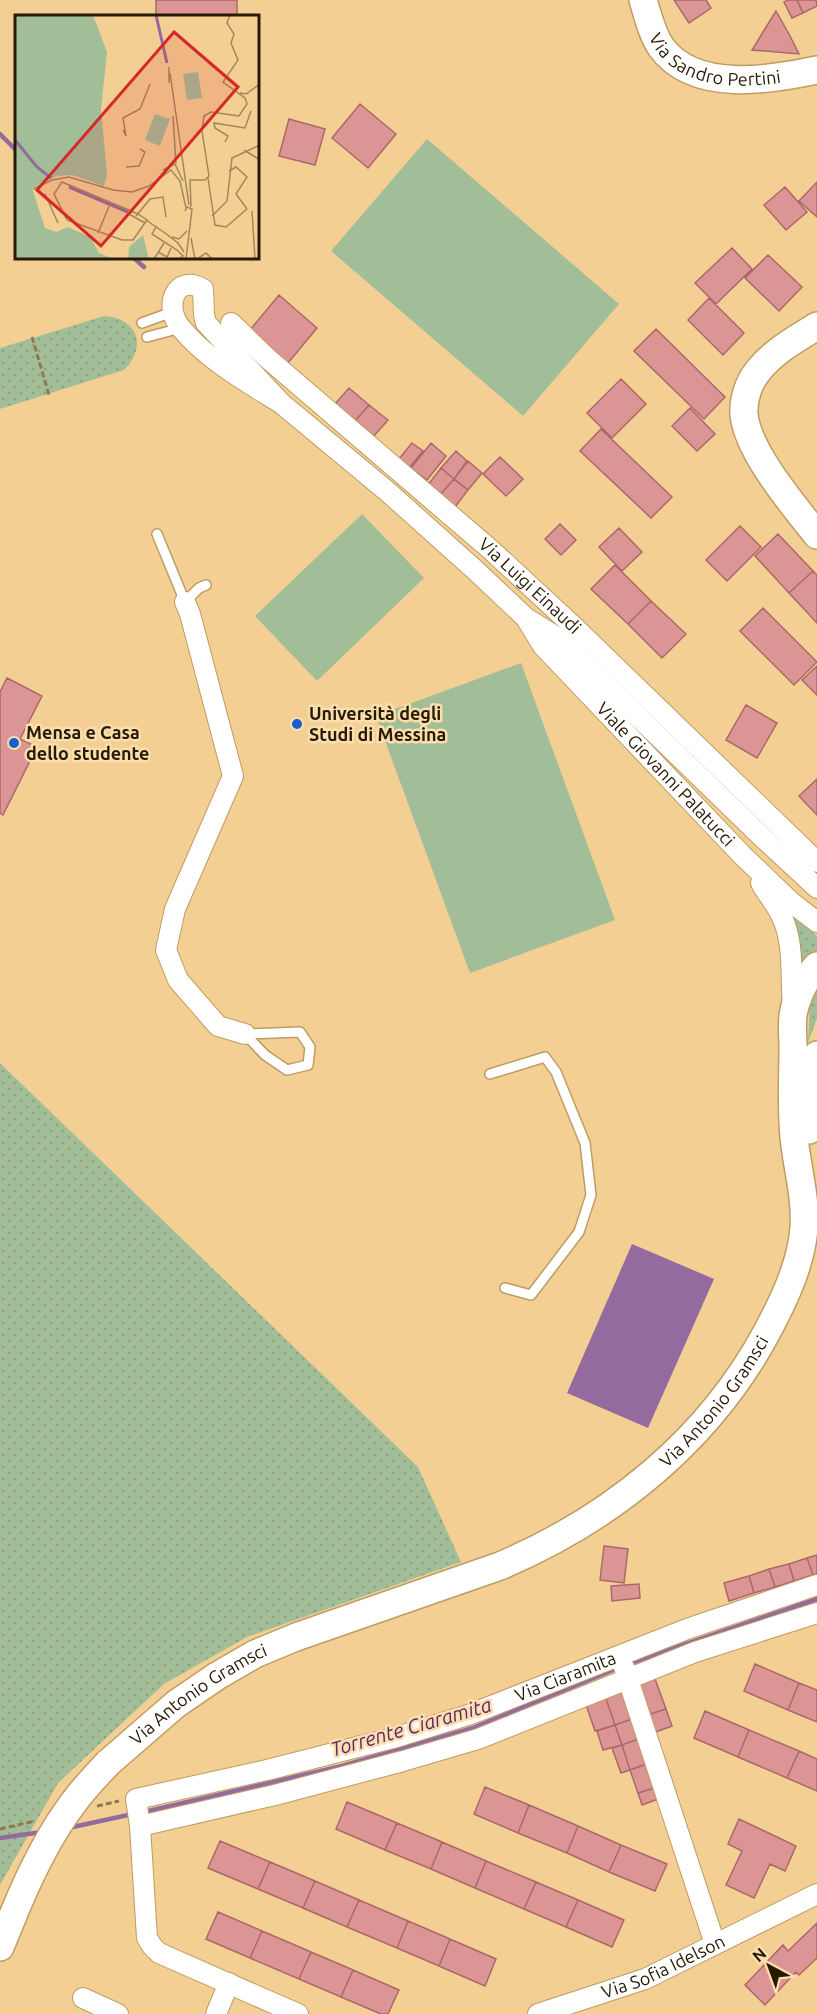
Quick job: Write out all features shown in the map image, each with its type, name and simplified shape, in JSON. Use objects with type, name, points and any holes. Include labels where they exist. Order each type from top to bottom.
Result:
[{"type":"main road","name":"Via Sandro Pertini","points":[[643,0],[657,41],[672,60],[686,69],[705,76],[746,80],[817,70]]},
{"type":"main road","points":[[817,326],[775,354],[757,372],[748,390],[744,414],[756,449],[785,493],[817,535]]},
{"type":"main road","points":[[803,1188],[794,1139],[794,1012],[802,988],[817,966]]},
{"type":"main road","points":[[803,1188],[817,1054]]},
{"type":"main road","name":"Via Antonio Gramsci","points":[[0,1947],[27,1881],[54,1831],[74,1802],[108,1763],[176,1704],[255,1654],[296,1637],[501,1566],[532,1552],[592,1519],[653,1474],[699,1429],[730,1390],[761,1344],[783,1302],[801,1247],[804,1228],[803,1188]]},
{"type":"street","points":[[187,284],[194,284],[203,289],[206,323],[282,404],[224,366],[199,346],[176,320],[170,304],[180,288],[187,284]]},
{"type":"street","name":"Via Luigi Einaudi","points":[[231,323],[266,357],[500,558],[817,862]]},
{"type":"street","name":"Viale Giovanni Palatucci","points":[[282,404],[388,492],[526,618],[555,636],[817,888]]},
{"type":"street","points":[[185,602],[233,776],[175,909],[166,950],[178,980],[218,1026],[245,1034]]},
{"type":"street","name":"Viale Giovanni Palatucci","points":[[526,618],[543,646],[743,856],[791,902],[817,922]]},
{"type":"street","points":[[743,856],[782,916],[786,928],[791,951],[794,1012]]},
{"type":"street","name":"Via Ciaramita","points":[[817,1585],[687,1629],[471,1714],[397,1737],[267,1770],[136,1799],[140,1826],[275,1795],[478,1739],[695,1652],[817,1613]]},
{"type":"street","points":[[619,1656],[629,1679],[715,1944]]},
{"type":"street","points":[[565,1678],[576,1701]]},
{"type":"street","points":[[140,1826],[147,1938],[152,1946],[159,1953],[298,2014]]},
{"type":"street","name":"Via Sofia Idelson","points":[[538,2014],[645,1979],[817,1894]]},
{"type":"street","points":[[216,2014],[229,1983]]},
{"type":"street","points":[[83,1998],[118,2014]]},
{"type":"lane","points":[[142,322],[176,320]]},
{"type":"lane","points":[[147,338],[176,320]]},
{"type":"lane","points":[[157,534],[185,602],[199,588],[206,585]]},
{"type":"lane","points":[[300,1032],[310,1047],[308,1065],[287,1070],[265,1056],[245,1034],[300,1032]]},
{"type":"lane","points":[[490,1074],[545,1057],[556,1072],[585,1143],[591,1195],[579,1232],[531,1295],[505,1288]]},
{"type":"path","points":[[32,337],[49,395]]},
{"type":"green space","points":[[427,139],[619,304],[523,416],[331,251]]},
{"type":"green space","points":[[104,316],[124,322],[135,335],[136,352],[124,370],[0,409],[0,348]]},
{"type":"green space","points":[[362,514],[424,578],[317,681],[255,616]]},
{"type":"green space","points":[[521,663],[615,920],[470,973],[376,716]]},
{"type":"green space","points":[[791,915],[817,936],[817,954],[801,970]]},
{"type":"green space","points":[[817,982],[817,1018],[808,1043],[810,1000]]},
{"type":"green space","points":[[0,1063],[418,1467],[461,1562],[247,1637],[164,1684],[58,1783],[0,1885]]},
{"type":"shaded area","points":[[632,1244],[714,1279],[648,1428],[567,1393]]},
{"type":"building","points":[[156,0],[237,0],[237,15],[156,15]]},
{"type":"building","points":[[674,0],[706,0],[711,8],[689,23]]},
{"type":"building","points":[[797,0],[803,13],[792,18],[784,2]]},
{"type":"building","points":[[797,0],[816,0],[817,6],[803,13]]},
{"type":"building","points":[[776,11],[789,34],[799,54],[752,50]]},
{"type":"building","points":[[360,104],[396,134],[368,168],[332,138]]},
{"type":"building","points":[[289,119],[325,129],[315,165],[279,156]]},
{"type":"building","points":[[817,182],[817,217],[799,201]]},
{"type":"building","points":[[785,187],[807,212],[786,230],[764,205]]},
{"type":"building","points":[[732,248],[752,269],[716,304],[695,283]]},
{"type":"building","points":[[768,255],[802,287],[779,311],[745,278]]},
{"type":"building","points":[[279,295],[317,328],[288,363],[250,330]]},
{"type":"building","points":[[709,298],[744,333],[723,355],[688,320]]},
{"type":"building","points":[[656,329],[725,397],[704,419],[634,351]]},
{"type":"building","points":[[621,379],[646,404],[612,438],[587,413]]},
{"type":"building","points":[[349,388],[369,405],[355,421],[335,404]]},
{"type":"building","points":[[369,405],[388,420],[373,437],[355,421]]},
{"type":"building","points":[[690,408],[715,434],[697,451],[672,426]]},
{"type":"building","points":[[601,429],[672,497],[651,518],[580,451]]},
{"type":"building","points":[[412,443],[423,451],[409,468],[398,460]]},
{"type":"building","points":[[431,443],[446,456],[427,480],[411,468]]},
{"type":"building","points":[[456,451],[467,461],[454,479],[441,468]]},
{"type":"building","points":[[500,457],[523,479],[506,496],[483,474]]},
{"type":"building","points":[[468,461],[482,473],[468,490],[454,479]]},
{"type":"building","points":[[441,468],[454,479],[440,495],[428,485]]},
{"type":"building","points":[[454,479],[468,490],[455,507],[440,495]]},
{"type":"building","points":[[560,524],[576,540],[561,555],[545,539]]},
{"type":"building","points":[[740,526],[761,547],[727,581],[706,560]]},
{"type":"building","points":[[619,528],[642,552],[622,571],[599,547]]},
{"type":"building","points":[[778,534],[813,571],[789,593],[755,556]]},
{"type":"building","points":[[615,565],[651,601],[628,624],[591,589]]},
{"type":"building","points":[[813,571],[817,575],[817,623],[789,593]]},
{"type":"building","points":[[651,601],[686,634],[662,658],[628,624]]},
{"type":"building","points":[[763,608],[817,662],[794,685],[740,631]]},
{"type":"building","points":[[817,666],[817,695],[802,680]]},
{"type":"building","name":"Mensa e Casa dello studente","points":[[7,678],[42,696],[20,739],[37,747],[3,815],[0,813],[0,692]]},
{"type":"building","points":[[746,705],[777,723],[757,758],[726,740]]},
{"type":"building","points":[[817,779],[817,815],[799,796]]},
{"type":"building","points":[[604,1546],[628,1549],[624,1583],[600,1580]]},
{"type":"building","points":[[817,1555],[817,1574],[813,1575],[807,1558]]},
{"type":"building","points":[[807,1558],[813,1575],[794,1581],[789,1564]]},
{"type":"building","points":[[789,1564],[794,1581],[775,1587],[769,1569]]},
{"type":"building","points":[[769,1569],[775,1587],[754,1593],[749,1576]]},
{"type":"building","points":[[749,1576],[754,1593],[729,1601],[724,1583]]},
{"type":"building","points":[[639,1584],[640,1598],[612,1601],[611,1586]]},
{"type":"building","points":[[755,1664],[799,1683],[788,1710],[744,1691]]},
{"type":"building","points":[[654,1676],[666,1709],[647,1715],[635,1683]]},
{"type":"building","points":[[799,1683],[817,1690],[817,1722],[788,1710]]},
{"type":"building","points":[[625,1689],[635,1718],[615,1725],[605,1696]]},
{"type":"building","points":[[605,1696],[615,1725],[595,1731],[585,1702]]},
{"type":"building","points":[[666,1709],[672,1726],[653,1733],[647,1715]]},
{"type":"building","points":[[705,1711],[749,1730],[738,1757],[694,1738]]},
{"type":"building","points":[[635,1718],[641,1738],[622,1745],[615,1725]]},
{"type":"building","points":[[615,1725],[622,1745],[603,1750],[597,1731]]},
{"type":"building","points":[[749,1730],[799,1751],[787,1778],[738,1757]]},
{"type":"building","points":[[641,1738],[649,1763],[630,1770],[622,1745]]},
{"type":"building","points":[[622,1745],[630,1770],[621,1773],[612,1748]]},
{"type":"building","points":[[799,1751],[817,1759],[817,1791],[787,1778]]},
{"type":"building","points":[[649,1763],[658,1787],[638,1793],[630,1770]]},
{"type":"building","points":[[485,1787],[529,1805],[518,1833],[474,1814]]},
{"type":"building","points":[[658,1787],[661,1798],[642,1805],[638,1793]]},
{"type":"building","points":[[347,1802],[397,1823],[385,1850],[336,1829]]},
{"type":"building","points":[[529,1805],[578,1826],[567,1853],[518,1833]]},
{"type":"building","points":[[739,1819],[796,1846],[785,1871],[770,1864],[754,1898],[726,1885],[742,1851],[728,1844]]},
{"type":"building","points":[[397,1823],[442,1842],[431,1869],[385,1850]]},
{"type":"building","points":[[578,1826],[621,1845],[609,1872],[567,1853]]},
{"type":"building","points":[[220,1841],[270,1862],[258,1889],[208,1868]]},
{"type":"building","points":[[442,1842],[486,1861],[475,1888],[431,1869]]},
{"type":"building","points":[[621,1845],[667,1864],[655,1891],[609,1872]]},
{"type":"building","points":[[486,1861],[536,1882],[524,1909],[475,1888]]},
{"type":"building","points":[[270,1862],[315,1881],[303,1908],[258,1889]]},
{"type":"building","points":[[315,1881],[359,1900],[347,1927],[303,1908]]},
{"type":"building","points":[[536,1882],[578,1900],[566,1927],[524,1909]]},
{"type":"building","points":[[359,1900],[408,1921],[397,1948],[347,1927]]},
{"type":"building","points":[[578,1900],[624,1920],[612,1947],[566,1927]]},
{"type":"building","points":[[218,1912],[262,1931],[250,1958],[206,1939]]},
{"type":"building","points":[[408,1921],[450,1939],[439,1966],[397,1948]]},
{"type":"building","points":[[817,1923],[817,1958],[799,1975],[796,1972],[765,2005],[745,1985],[783,1945],[788,1951]]},
{"type":"building","points":[[262,1931],[311,1952],[299,1979],[250,1958]]},
{"type":"building","points":[[450,1939],[496,1959],[485,1986],[439,1966]]},
{"type":"building","points":[[311,1952],[353,1970],[341,1997],[299,1979]]},
{"type":"building","points":[[353,1970],[399,1990],[388,2014],[381,2014],[341,1997]]},
{"type":"waterway","points":[[0,134],[15,149]]},
{"type":"waterway","points":[[136,260],[144,267]]},
{"type":"waterway","name":"Torrente Ciaramita","points":[[628,1664],[817,1599]]},
{"type":"waterway","name":"Torrente Ciaramita","points":[[144,1812],[342,1766],[473,1728],[620,1667]]},
{"type":"waterway","name":"Torrente Ciaramita","points":[[68,1828],[133,1814]]},
{"type":"waterway","name":"Torrente Ciaramita","points":[[0,1838],[42,1832]]},
{"type":"place","name":"Università degli Studi di Messina","points":[[297,724]]},
{"type":"place","name":"Mensa e Casa dello studente","points":[[14,743]]}]
